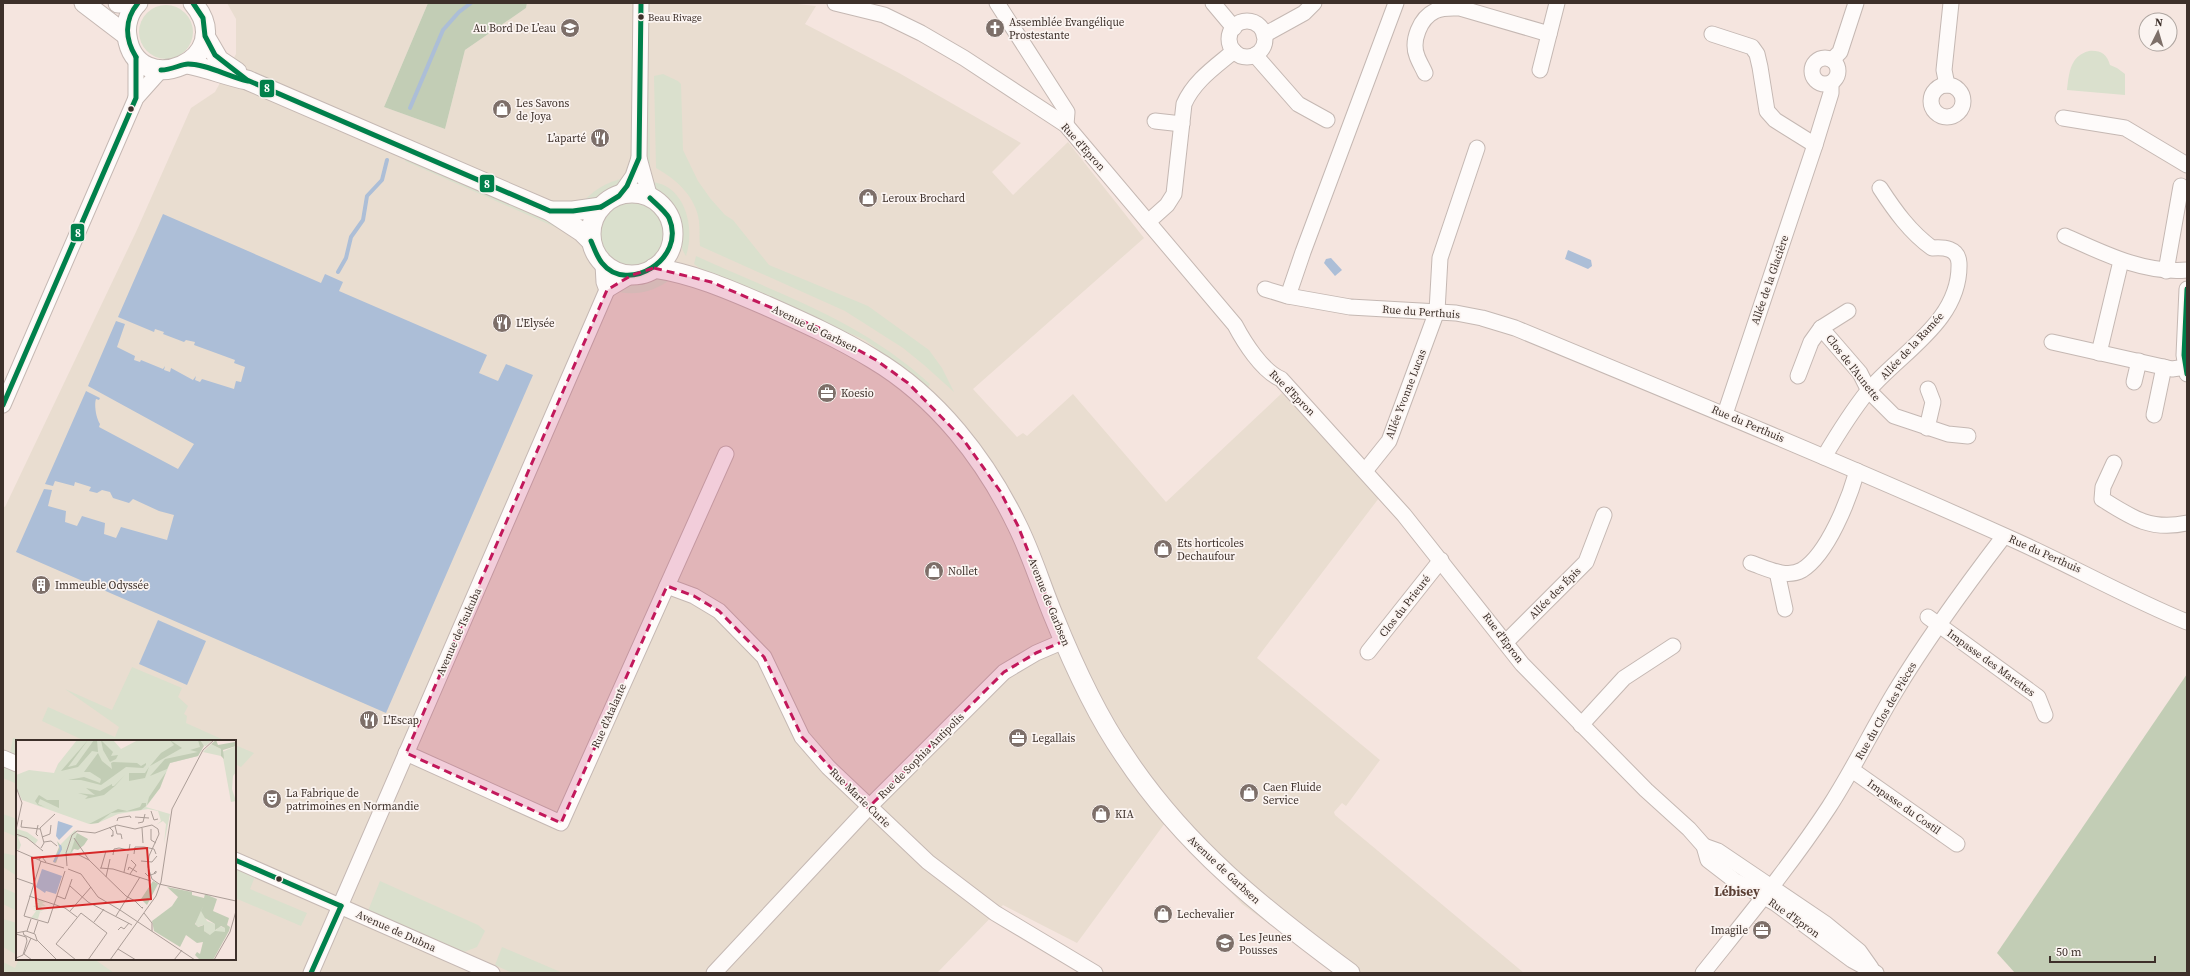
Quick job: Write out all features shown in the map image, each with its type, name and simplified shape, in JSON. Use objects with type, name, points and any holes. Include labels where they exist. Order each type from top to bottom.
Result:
[{"type":"main road","points":[[84,3],[126,35]]},
{"type":"main road","points":[[118,3],[129,3]]},
{"type":"main road","points":[[138,3],[130,14],[126,35],[131,50],[136,57],[151,68],[172,70],[187,64],[199,52],[205,36]]},
{"type":"main road","points":[[193,3],[203,18],[205,36],[219,60],[247,80],[550,211],[582,232],[591,241]]},
{"type":"main road","points":[[187,64],[209,68],[230,77],[247,80]]},
{"type":"main road","points":[[635,194],[650,198],[659,205],[668,218],[672,233],[671,244],[665,258],[654,268],[643,273],[632,275],[616,272],[603,264],[595,252],[591,241],[591,229],[595,217],[602,207],[619,196],[635,194]]},
{"type":"main road","points":[[550,211],[573,211],[602,207]]},
{"type":"main road","points":[[671,244],[686,263],[711,282]]},
{"type":"main road","points":[[654,268],[680,272],[711,282]]},
{"type":"main road","name":"Avenue de Garbsen","points":[[711,282],[819,328],[870,357],[908,383],[945,418],[968,444],[1000,491],[1018,526],[1064,642],[1090,696],[1122,753],[1151,793],[1184,833],[1220,870],[1293,931],[1350,973]]},
{"type":"street","points":[[641,3],[640,158],[650,198]]},
{"type":"street","name":"Rue d'Epron","points":[[836,3],[884,15],[921,33],[970,61],[1066,126],[1235,325],[1244,342],[1273,376],[1280,379],[1365,471],[1441,560],[1522,664],[1581,725],[1646,790],[1689,829],[1704,846],[1718,851],[1766,892],[1775,903],[1852,960],[1873,971]]},
{"type":"street","points":[[997,3],[1067,112],[1066,126]]},
{"type":"street","points":[[1213,3],[1234,28]]},
{"type":"street","points":[[1264,35],[1304,12],[1314,3]]},
{"type":"street","points":[[1288,296],[1396,3]]},
{"type":"street","points":[[1540,70],[1557,3]]},
{"type":"street","points":[[1831,83],[1819,83],[1812,73],[1816,62],[1824,58],[1832,60],[1840,52],[1856,3]]},
{"type":"street","points":[[1947,85],[1944,70],[1951,3]]},
{"type":"street","points":[[1425,73],[1416,56],[1416,35],[1425,18],[1435,11],[1449,8],[1460,8],[1549,34]]},
{"type":"street","points":[[1243,22],[1248,22],[1258,26],[1264,35],[1263,47],[1255,55],[1244,57],[1234,51],[1230,42],[1234,28],[1243,22]]},
{"type":"street","points":[[1712,34],[1752,47],[1757,54],[1767,111],[1775,120],[1815,145]]},
{"type":"street","points":[[1148,222],[1167,205],[1174,194],[1184,104],[1200,79],[1234,51]]},
{"type":"street","points":[[1255,55],[1298,104],[1327,120]]},
{"type":"street","points":[[136,57],[136,98]]},
{"type":"street","name":"Allée de la Glacière","points":[[1725,414],[1815,145],[1831,93],[1831,83],[1838,74],[1837,66],[1832,60]]},
{"type":"street","points":[[3,406],[136,98],[161,70]]},
{"type":"street","points":[[2063,118],[2125,128],[2187,165]]},
{"type":"street","points":[[1156,121],[1182,124]]},
{"type":"street","name":"Allée Yvonne Lucas","points":[[1365,471],[1389,441],[1437,311],[1440,258],[1478,148]]},
{"type":"street","points":[[619,196],[632,176],[640,158]]},
{"type":"street","points":[[2166,270],[2181,186]]},
{"type":"street","name":"Allée de la Ramée","points":[[1824,457],[1868,391],[1942,316],[1955,293],[1959,261],[1952,250],[1943,247],[1932,248],[1920,239],[1900,218],[1880,188]]},
{"type":"street","points":[[2065,236],[2121,261],[2166,270],[2187,270]]},
{"type":"street","points":[[2099,353],[2121,261]]},
{"type":"street","points":[[603,264],[604,282],[607,290],[632,275]]},
{"type":"street","name":"Rue du Perthuis","points":[[1265,289],[1288,296],[1350,307],[1437,311],[1482,318],[1515,328],[1725,414],[1857,471],[2083,571],[2187,622]]},
{"type":"street","points":[[2052,342],[2172,369],[2186,370],[2185,310],[2187,289]]},
{"type":"street","name":"Avenue de Tsukuba","points":[[311,973],[607,290]]},
{"type":"street","name":"Clos de l'Aunette","points":[[1798,376],[1811,342],[1822,328],[1848,311]]},
{"type":"street","name":"Clos de l'Aunette","points":[[1822,328],[1860,374],[1868,391],[1894,416],[1948,434],[1968,436]]},
{"type":"street","points":[[2134,382],[2139,361]]},
{"type":"street","points":[[2154,415],[2164,367]]},
{"type":"street","points":[[1927,428],[1933,402],[1928,389]]},
{"type":"street","name":"Rue d'Atalante","points":[[406,753],[561,823],[726,454]]},
{"type":"street","points":[[2114,463],[2103,487],[2102,499],[2128,516],[2157,526],[2187,523]]},
{"type":"street","points":[[1751,563],[1777,572],[1801,570],[1823,548],[1838,522],[1857,471]]},
{"type":"street","name":"Allée des Épis","points":[[1506,642],[1586,562],[1604,515]]},
{"type":"street","name":"Rue du Clos des Pièces","points":[[1703,973],[1766,892],[1828,808],[1852,770],[1932,621],[2004,536]]},
{"type":"street","name":"Clos du Prieuré","points":[[1368,652],[1441,560]]},
{"type":"street","points":[[1777,572],[1785,609]]},
{"type":"street","name":"Rue Marie Curie","points":[[667,586],[694,596],[719,611],[764,657],[802,737],[828,767],[868,808],[928,862],[995,913],[1095,973]]},
{"type":"street","name":"Impasse des Marettes","points":[[1932,621],[2038,696],[2045,715]]},
{"type":"street","name":"Rue de Sophia Antipolis","points":[[714,973],[868,808],[1004,672],[1036,653],[1064,642]]},
{"type":"street","points":[[1581,725],[1624,678],[1672,646]]},
{"type":"street","points":[[3,758],[16,764]]},
{"type":"street","name":"Impasse du Costil","points":[[1852,770],[1957,844]]},
{"type":"street","name":"Avenue de Dubna","points":[[236,860],[492,973]]},
{"type":"highlighted area","points":[[654,268],[711,282],[819,328],[876,360],[908,383],[963,439],[1000,491],[1018,526],[1064,641],[1036,653],[1004,672],[868,808],[802,737],[764,657],[719,611],[694,596],[667,586],[561,823],[406,753],[607,290],[632,275]]},
{"type":"shaded area","points":[[227,3],[428,3],[384,107],[445,129],[465,50],[526,8],[527,3],[788,3],[816,6],[805,24],[899,73],[1021,143],[992,172],[1013,195],[1068,142],[1144,238],[973,389],[1017,437],[1023,433],[1027,436],[1073,394],[1166,502],[1282,393],[1379,498],[1257,658],[1380,760],[1346,806],[1342,803],[1334,812],[1335,815],[1524,973],[1336,973],[1242,904],[1165,823],[1077,943],[1003,905],[937,973],[3,973],[3,506],[5,507],[136,232],[191,108],[215,92],[236,54],[236,19]]},
{"type":"green space","points":[[428,3],[527,3],[526,8],[465,50],[445,129],[384,107]]},
{"type":"green space","points":[[166,5],[176,7],[185,13],[191,22],[193,32],[191,42],[185,51],[176,57],[166,59],[156,57],[147,51],[141,42],[139,32],[141,22],[147,13],[156,7]]},
{"type":"green space","points":[[2089,51],[2100,52],[2105,55],[2110,65],[2125,74],[2125,95],[2067,90],[2070,72],[2074,61],[2083,53]]},
{"type":"green space","points":[[663,74],[681,84],[683,150],[698,181],[710,198],[725,215],[733,220],[769,265],[868,306],[929,350],[942,368],[954,392],[903,348],[845,311],[700,246],[699,221],[694,204],[678,183],[656,168],[654,76]]},
{"type":"green space","points":[[649,79],[650,169],[647,169],[647,81]]},
{"type":"green space","points":[[407,158],[564,226],[562,230],[405,161]]},
{"type":"green space","points":[[626,178],[596,201],[579,206],[589,196],[606,184]]},
{"type":"green space","points":[[650,182],[662,184],[672,190],[685,209],[690,233],[686,256],[681,246],[679,224],[676,213]]},
{"type":"green space","points":[[632,203],[650,209],[658,217],[664,235],[658,253],[650,261],[632,267],[614,261],[606,253],[600,235],[606,217],[614,209]]},
{"type":"green space","points":[[696,256],[789,297],[848,326],[876,342],[930,384],[927,389],[865,340],[701,269],[694,264]]},
{"type":"green space","points":[[659,275],[672,278],[660,286],[647,291],[634,293],[619,292],[628,284]]},
{"type":"green space","points":[[132,667],[182,688],[178,697],[188,706],[184,714],[187,716],[186,723],[224,740],[83,740],[42,721],[48,707],[115,737],[119,727],[65,689],[112,710]]},
{"type":"green space","points":[[2187,674],[2186,973],[2015,973],[1997,953]]},
{"type":"green space","points":[[13,738],[23,740],[16,740],[16,756],[10,753]]},
{"type":"green space","points":[[236,745],[254,753],[241,767],[236,764]]},
{"type":"green space","points":[[3,765],[16,771],[16,784],[3,778]]},
{"type":"green space","points":[[3,814],[16,819],[16,837],[3,831]]},
{"type":"green space","points":[[3,853],[16,856],[16,875],[3,867]]},
{"type":"green space","points":[[236,865],[256,874],[250,889],[307,913],[301,926],[236,898]]},
{"type":"green space","points":[[380,881],[478,925],[485,931],[477,947],[464,952],[368,911]]},
{"type":"green space","points":[[3,888],[16,894],[16,910],[3,904]]},
{"type":"green space","points":[[3,919],[16,923],[16,954],[3,947]]},
{"type":"green space","points":[[502,947],[563,973],[512,973],[495,965]]},
{"type":"green space","points":[[19,960],[95,960],[114,973],[3,973],[3,962],[15,968]]},
{"type":"water","points":[[163,214],[321,283],[325,274],[343,282],[339,291],[487,355],[479,373],[498,381],[506,364],[533,375],[386,713],[16,552],[44,489],[52,490],[48,506],[66,511],[65,522],[77,526],[82,516],[105,523],[104,534],[116,538],[121,527],[167,540],[174,515],[159,511],[133,499],[129,503],[113,498],[110,492],[102,490],[97,493],[89,491],[91,487],[75,482],[74,486],[55,481],[53,486],[45,484],[86,391],[100,398],[99,400],[96,399],[95,405],[96,415],[100,424],[99,427],[178,469],[194,444],[88,386],[116,321],[125,324],[117,347],[135,356],[134,360],[140,362],[141,360],[163,369],[165,366],[164,370],[170,372],[171,368],[193,380],[196,376],[195,380],[200,382],[202,379],[234,389],[236,381],[241,382],[245,367],[234,363],[235,360],[194,345],[195,342],[186,340],[184,342],[163,334],[164,332],[155,329],[154,332],[118,317]]},
{"type":"water","points":[[1568,250],[1591,260],[1592,266],[1588,269],[1565,259]]},
{"type":"water","points":[[1331,258],[1342,270],[1335,276],[1324,263],[1326,259]]},
{"type":"water","points":[[158,620],[206,641],[187,685],[139,664]]},
{"type":"waterway","points":[[410,108],[443,30],[459,12],[471,3]]},
{"type":"waterway","points":[[338,272],[346,258],[351,237],[363,220],[367,196],[382,180],[387,160]]},
{"type":"transit line","name":"8","points":[[136,57],[132,50],[128,36],[128,23],[133,9],[138,3]]},
{"type":"transit line","name":"8","points":[[193,3],[203,18],[205,36],[215,55],[247,80],[550,211],[573,211],[601,207]]},
{"type":"transit line","name":"8","points":[[601,207],[619,196],[627,186],[639,158],[641,3]]},
{"type":"transit line","name":"8","points":[[3,405],[136,98],[136,57]]},
{"type":"transit line","name":"8","points":[[161,70],[188,64],[203,66],[248,81]]},
{"type":"transit line","name":"8","points":[[591,241],[600,261],[613,272],[626,275],[639,274],[652,268],[662,259],[670,247],[672,233],[669,218],[650,198]]},
{"type":"transit line","name":"8","points":[[2187,289],[2184,355],[2187,374]]},
{"type":"transit line","name":"8","points":[[236,860],[341,906]]},
{"type":"transit line","name":"8","points":[[311,973],[341,906]]},
{"type":"place","name":"Beau Rivage","points":[[641,17]]},
{"type":"place","name":"Au Bord De L’eau","points":[[570,28]]},
{"type":"place","name":"Assemblée Evangélique Prostestante","points":[[995,28]]},
{"type":"place","name":"Les Savons de Joya","points":[[502,109]]},
{"type":"place","name":"L’aparté","points":[[600,138]]},
{"type":"place","name":"Leroux Brochard","points":[[868,198]]},
{"type":"place","name":"L'Elysée","points":[[502,323]]},
{"type":"place","name":"Koesio","points":[[827,393]]},
{"type":"place","name":"Ets horticoles Dechaufour","points":[[1163,549]]},
{"type":"place","name":"Nollet","points":[[934,571]]},
{"type":"place","name":"Immeuble Odyssée","points":[[41,585]]},
{"type":"place","name":"L'Escap","points":[[369,720]]},
{"type":"place","name":"Legallais","points":[[1018,738]]},
{"type":"place","name":"Caen Fluide Service","points":[[1249,793]]},
{"type":"place","name":"La Fabrique de patrimoines en Normandie","points":[[272,799]]},
{"type":"place","name":"KIA","points":[[1101,814]]},
{"type":"place","name":"Lechevalier","points":[[1163,914]]},
{"type":"place","name":"Imagile","points":[[1762,930]]},
{"type":"place","name":"Les Jeunes Pousses","points":[[1225,943]]},
{"type":"district","name":"Lébisey","points":[[1737,891]]}]
